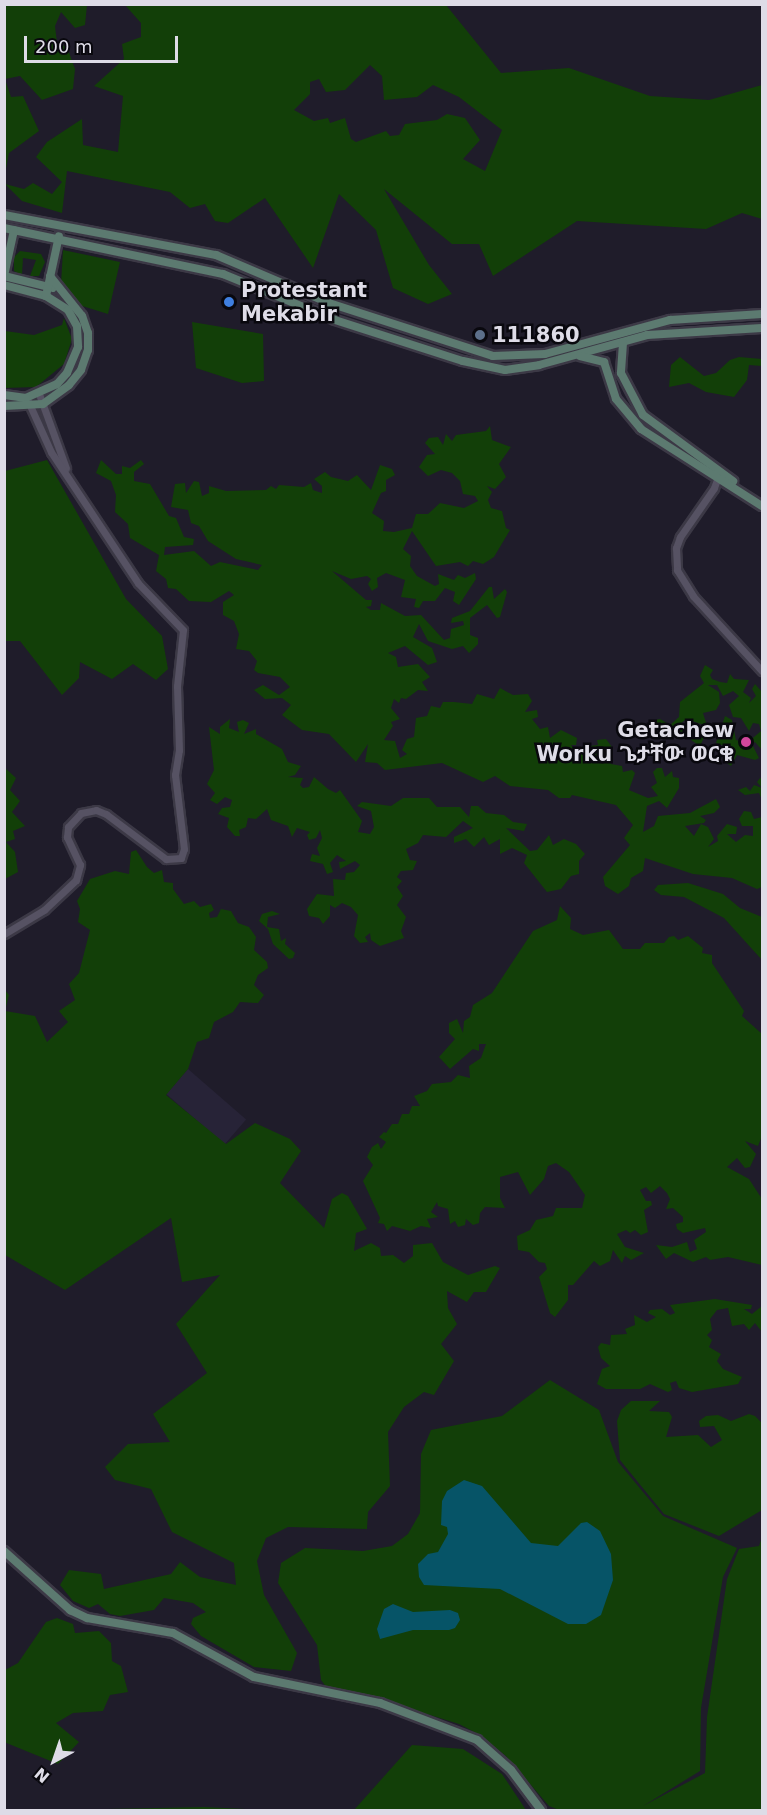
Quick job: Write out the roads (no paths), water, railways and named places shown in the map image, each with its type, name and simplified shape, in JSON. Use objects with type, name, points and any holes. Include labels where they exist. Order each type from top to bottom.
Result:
[{"type":"main road","points":[[4,215],[216,255],[330,303],[480,354],[510,358],[567,347],[645,325],[693,316],[762,314]]},
{"type":"main road","points":[[46,296],[60,227]]},
{"type":"main road","points":[[4,228],[223,274],[335,320],[485,367],[520,369],[646,335],[762,328]]},
{"type":"main road","points":[[14,230],[5,276],[48,286],[62,292]]},
{"type":"main road","points":[[115,251],[118,237]]},
{"type":"main road","points":[[4,406],[32,407],[43,404],[69,385],[81,370],[88,350],[88,333],[82,316],[50,276]]},
{"type":"main road","points":[[4,285],[46,296],[68,310],[77,326],[78,347],[68,373],[39,394],[26,398],[4,395]]},
{"type":"main road","points":[[645,325],[652,327],[646,335]]},
{"type":"main road","points":[[623,343],[621,373],[643,415],[762,506]]},
{"type":"main road","points":[[567,347],[573,356],[604,362],[616,399],[641,429],[762,501]]},
{"type":"main road","points":[[4,1551],[70,1610],[87,1618],[173,1634],[254,1677],[380,1703],[477,1740],[511,1770],[542,1810]]},
{"type":"street","points":[[14,230],[16,218]]},
{"type":"street","points":[[39,394],[66,470]]},
{"type":"street","points":[[4,934],[44,910],[76,880],[80,865],[67,837],[68,827],[81,813],[96,810],[106,814],[166,859],[181,858],[184,849],[175,775],[179,750],[177,687],[183,630],[138,583],[66,470],[51,452],[26,398]]},
{"type":"street","points":[[719,474],[680,537],[677,570],[693,596],[762,671]]},
{"type":"water","points":[[464,1480],[482,1486],[531,1543],[558,1546],[581,1523],[587,1522],[600,1531],[611,1554],[613,1580],[601,1615],[586,1624],[568,1624],[500,1589],[424,1585],[419,1577],[418,1564],[428,1554],[438,1552],[448,1534],[447,1527],[441,1525],[442,1501],[447,1491]]},
{"type":"water","points":[[393,1604],[413,1612],[450,1610],[458,1613],[460,1620],[455,1628],[449,1630],[413,1630],[380,1639],[377,1629],[384,1609]]},
{"type":"place","name":"Protestant Mekabir","points":[[229,302]]},
{"type":"place","name":"111860","points":[[480,335]]},
{"type":"place","name":"Getachew Worku ጌታቸው ወርቁ","points":[[746,742]]}]
